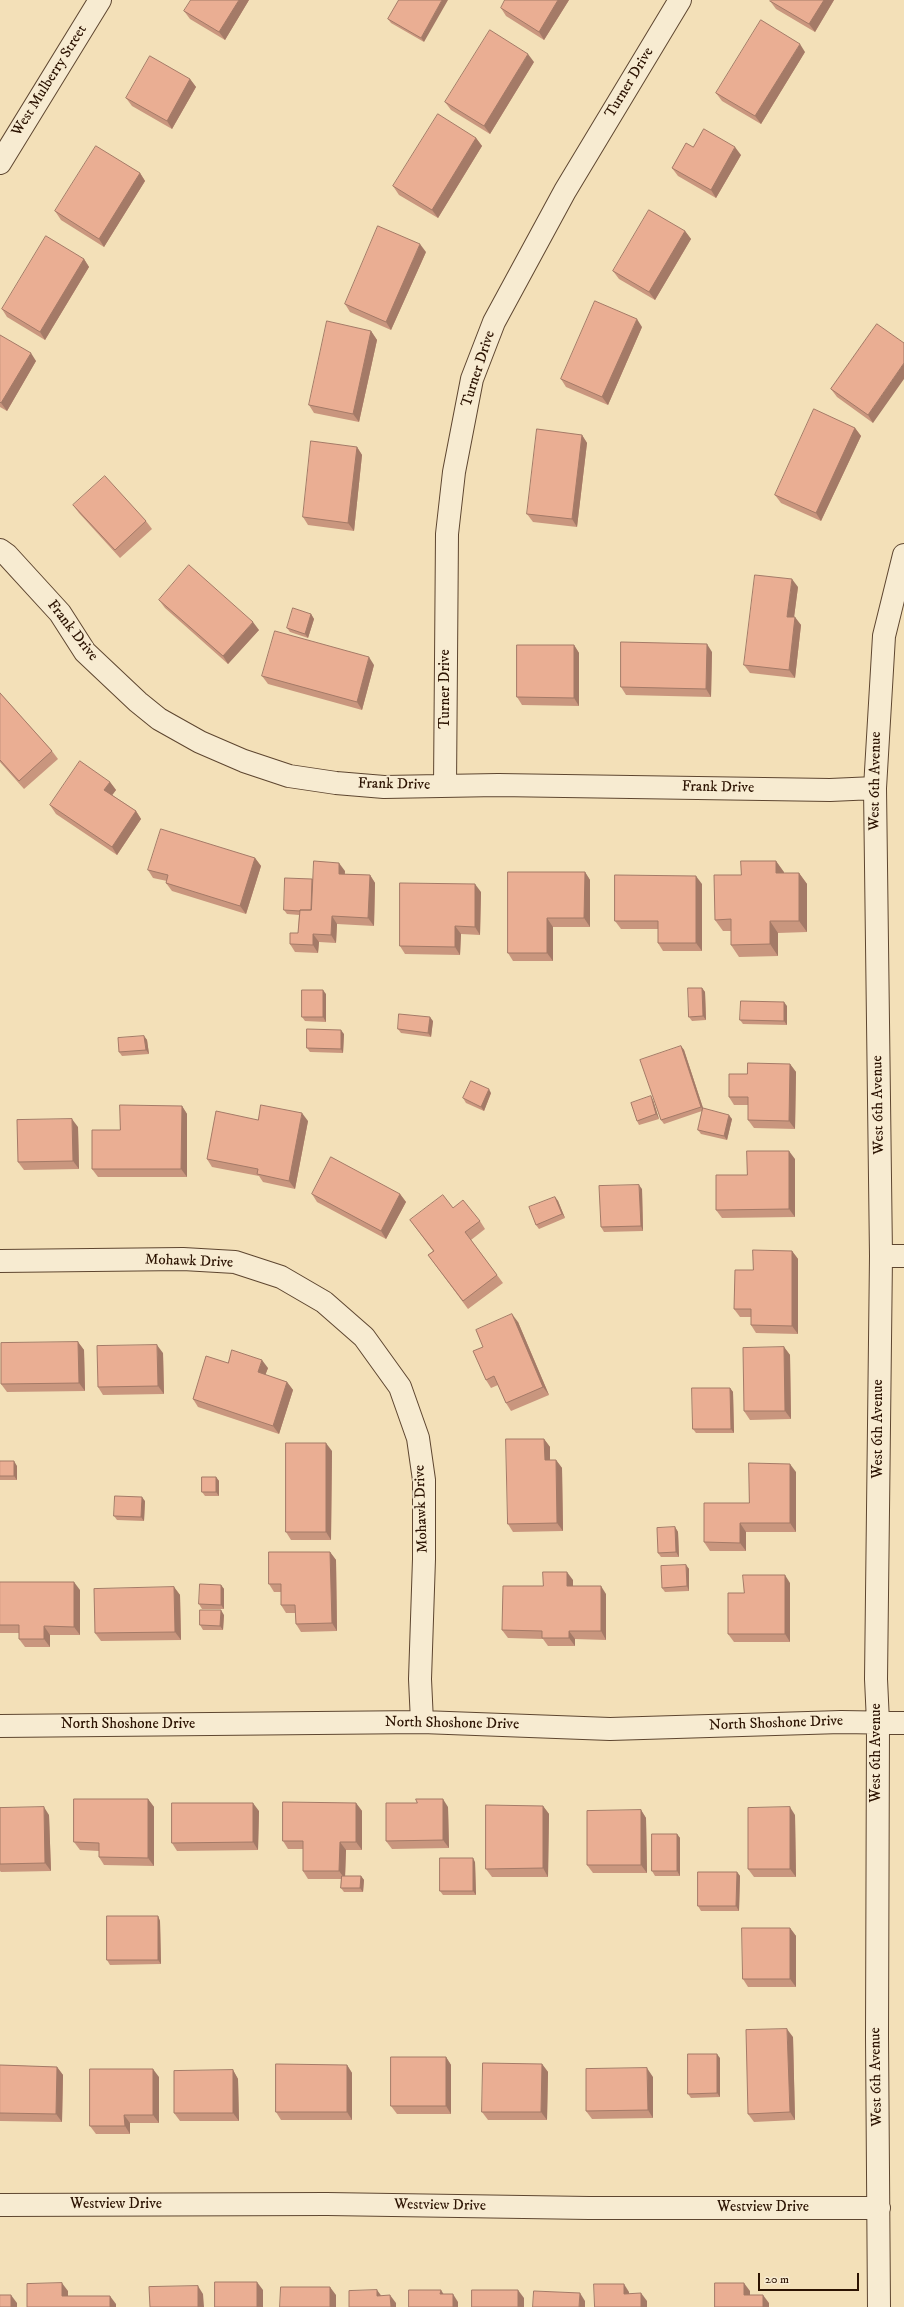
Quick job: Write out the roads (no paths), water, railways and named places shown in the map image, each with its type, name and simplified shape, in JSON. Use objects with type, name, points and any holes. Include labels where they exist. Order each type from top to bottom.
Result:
[{"type":"street","name":"West Mulberry Street","points":[[0,162],[100,0]]},
{"type":"street","name":"Turner Drive","points":[[445,786],[447,534],[455,465],[472,378],[494,322],[565,191],[680,0]]},
{"type":"street","name":"Frank Drive","points":[[0,550],[7,555],[60,613],[85,652],[111,677],[159,718],[200,742],[244,761],[289,776],[336,783],[384,787],[445,786],[830,790],[875,788]]},
{"type":"street","name":"West 6th Avenue","points":[[879,2307],[877,2037],[878,1722],[876,1679],[880,1256],[875,788],[884,636],[904,555]]},
{"type":"street","points":[[880,1256],[904,1256]]},
{"type":"street","name":"Mohawk Drive","points":[[0,1261],[183,1259],[235,1262],[281,1277],[324,1302],[364,1337],[400,1387],[418,1438],[424,1480],[424,1559],[420,1679],[422,1722]]},
{"type":"street","name":"North Shoshone Drive","points":[[0,1726],[422,1722],[610,1729],[878,1722],[904,1723]]},
{"type":"street","name":"Westview Drive","points":[[0,2205],[327,2204],[589,2208],[879,2208]]}]
